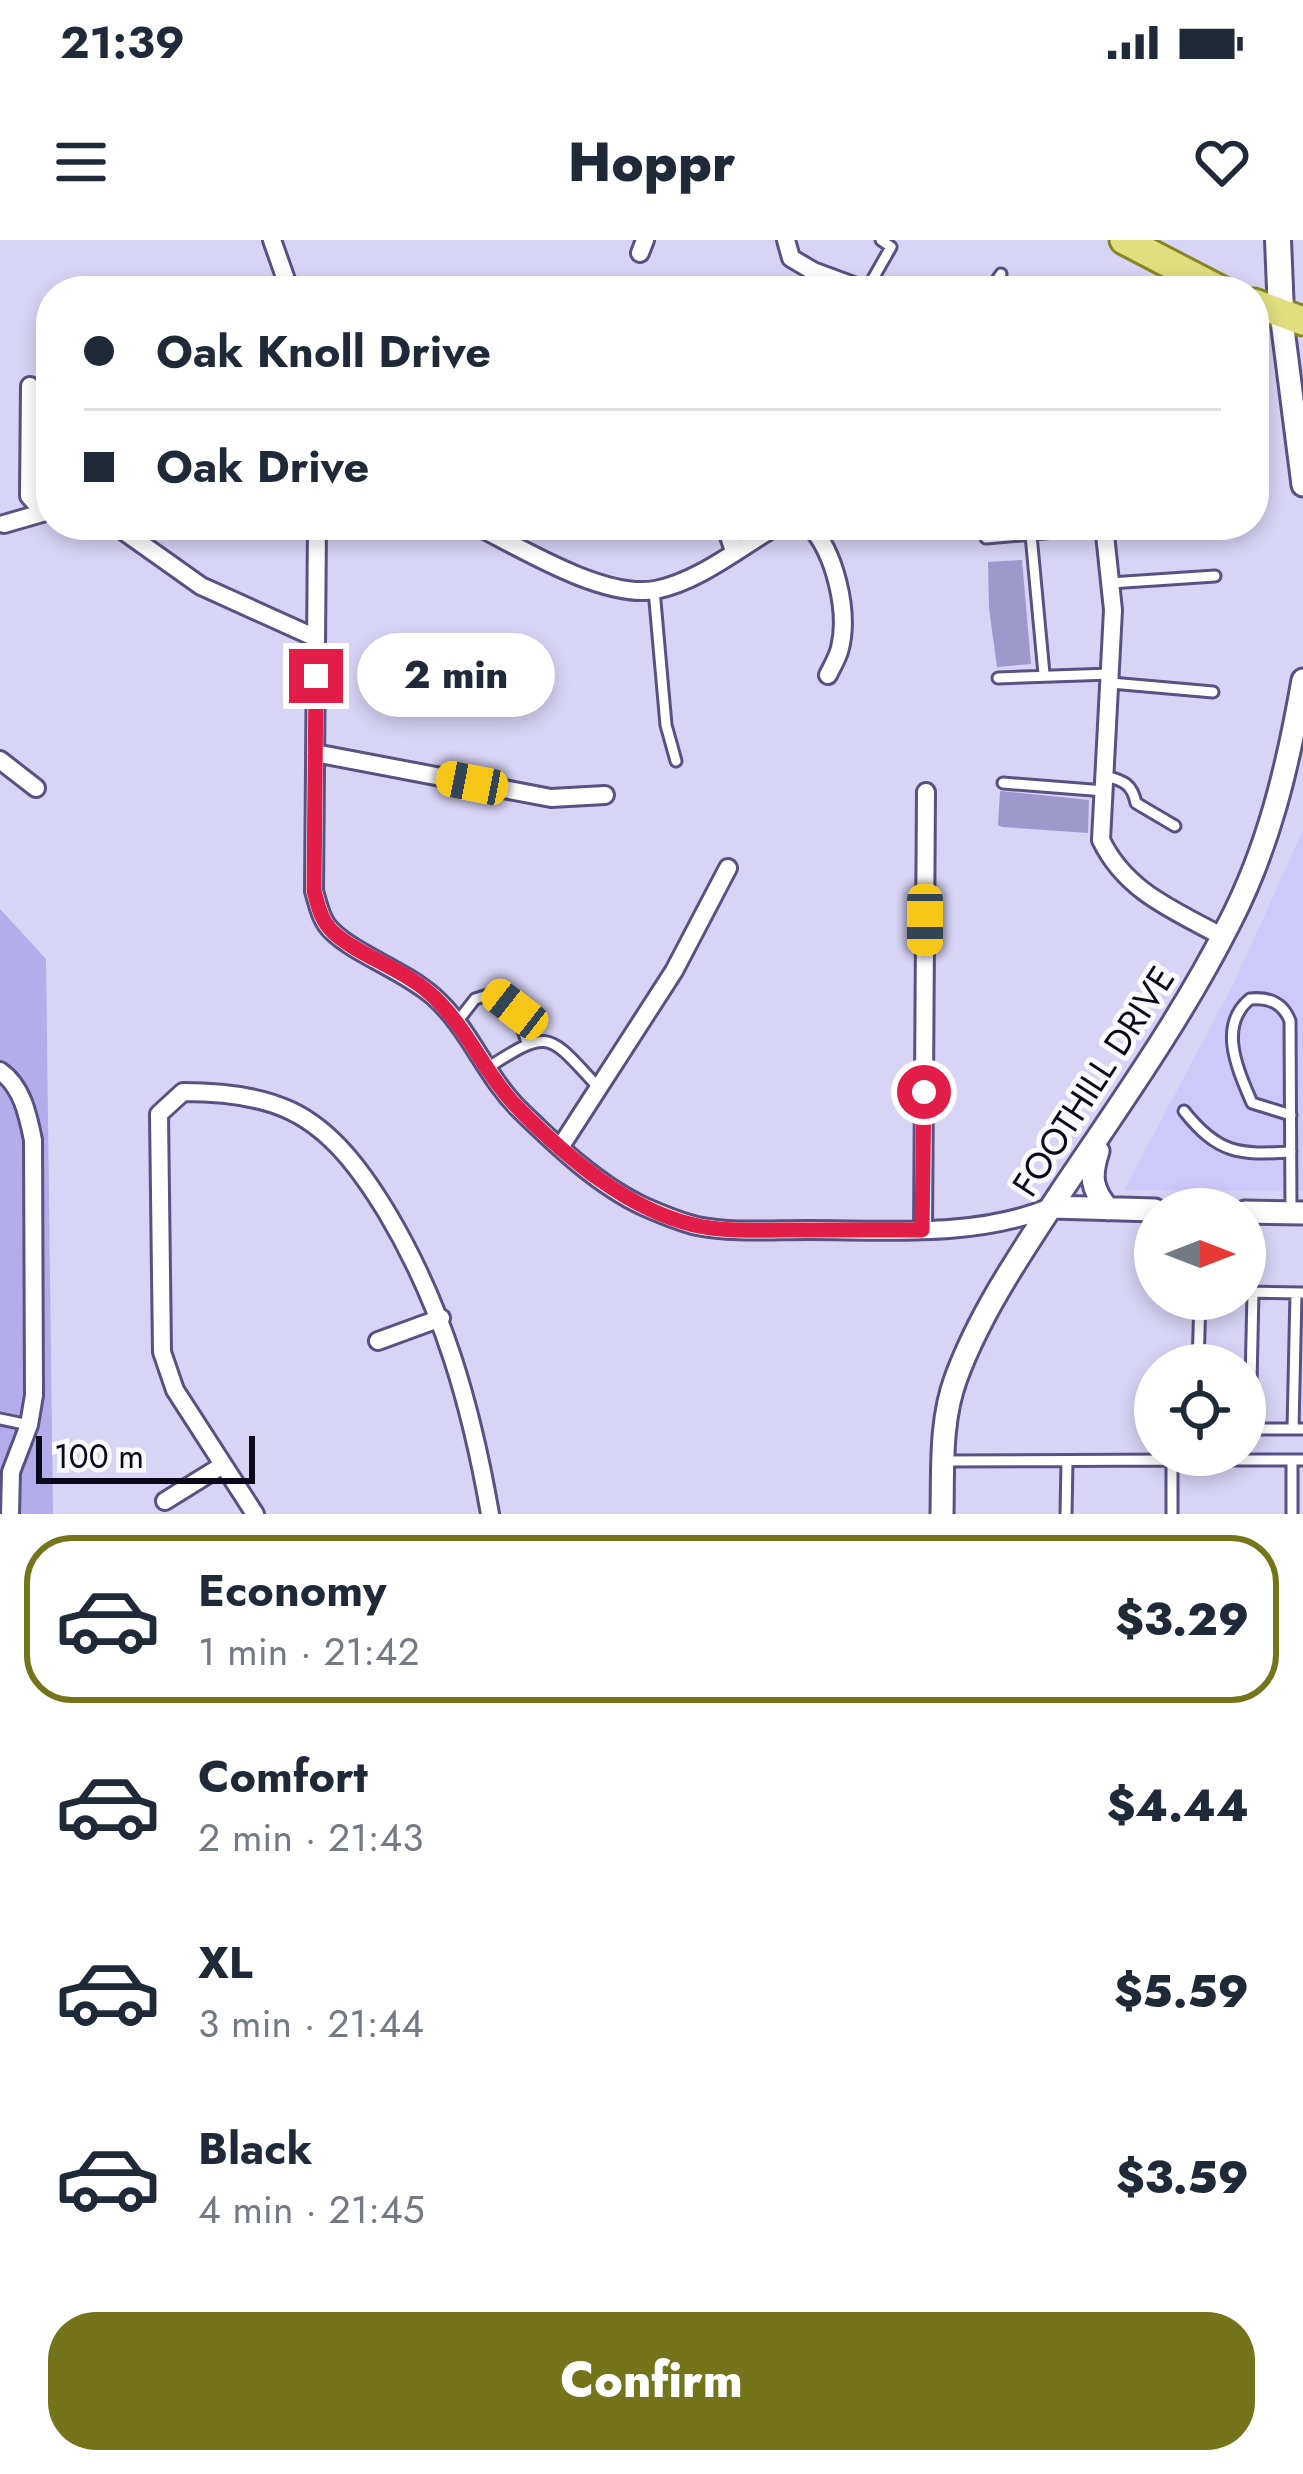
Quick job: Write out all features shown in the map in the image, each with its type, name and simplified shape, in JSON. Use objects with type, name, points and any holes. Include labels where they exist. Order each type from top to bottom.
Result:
[{"type":"main road","points":[[1124,240],[1193,276]]},
{"type":"main road","points":[[1278,240],[1279,312]]},
{"type":"street","points":[[272,240],[285,276]]},
{"type":"street","points":[[785,240],[791,258],[824,276]]},
{"type":"street","points":[[1279,312],[1303,484]]},
{"type":"street","points":[[30,386],[29,496],[36,501]]},
{"type":"street","points":[[4,524],[36,515]]},
{"type":"street","points":[[136,540],[201,586],[316,638]]},
{"type":"street","points":[[317,540],[314,891],[323,919],[333,932],[401,971],[435,998],[458,1022],[486,1069],[518,1109],[578,1163],[641,1205],[694,1225],[730,1230],[922,1230],[1016,1221],[1052,1207],[1134,1210]]},
{"type":"street","points":[[505,540],[622,590],[655,590],[686,579],[752,540]]},
{"type":"street","points":[[730,540],[734,550]]},
{"type":"street","points":[[817,540],[842,604],[841,647],[828,675]]},
{"type":"street","points":[[1105,540],[1112,679],[1101,840],[1114,866],[1147,895],[1222,937]]},
{"type":"street","name":"FOOTHILL DRIVE","points":[[942,1514],[943,1461],[955,1380],[1008,1275],[1222,937],[1257,866],[1295,769],[1303,680]]},
{"type":"street","points":[[315,753],[551,798],[605,795]]},
{"type":"street","points":[[0,760],[36,788]]},
{"type":"street","points":[[922,1230],[926,792]]},
{"type":"street","points":[[560,1146],[674,971],[728,868]]},
{"type":"street","points":[[4,1083],[27,1109],[33,1140],[34,1395],[29,1425],[11,1472],[10,1514]]},
{"type":"street","points":[[255,1514],[175,1390],[162,1352],[159,1114],[183,1092],[216,1092],[290,1111],[355,1164],[412,1256],[441,1318],[464,1384],[490,1514]]},
{"type":"street","points":[[1105,1128],[1091,1172],[1096,1195],[1108,1209]]},
{"type":"street","points":[[1266,1212],[1297,1213]]},
{"type":"street","points":[[378,1341],[441,1318]]},
{"type":"street","points":[[165,1501],[224,1465]]},
{"type":"lane","points":[[875,276],[894,243],[880,240]]},
{"type":"lane","points":[[1031,540],[1044,674]]},
{"type":"lane","points":[[1110,583],[1215,576]]},
{"type":"lane","points":[[655,590],[666,725],[676,761]]},
{"type":"lane","points":[[998,678],[1044,674],[1214,692]]},
{"type":"lane","points":[[1003,783],[1125,782],[1136,803],[1175,826]]},
{"type":"lane","points":[[458,1022],[475,999],[494,993],[515,1009],[527,1042]]},
{"type":"lane","points":[[1291,1115],[1252,1103],[1244,1086],[1230,1027],[1238,1009],[1250,1000],[1274,1001],[1286,1010],[1290,1022],[1297,1213]]},
{"type":"lane","points":[[486,1069],[527,1042],[559,1045],[598,1088]]},
{"type":"lane","points":[[1184,1111],[1204,1136],[1237,1153],[1292,1152]]},
{"type":"lane","points":[[1266,1292],[1299,1293],[1298,1429],[1266,1430]]},
{"type":"lane","points":[[0,1419],[29,1425]]},
{"type":"lane","points":[[1066,1514],[1067,1460]]},
{"type":"lane","points":[[943,1461],[1134,1460]]},
{"type":"lane","points":[[1266,1460],[1298,1460],[1292,1514]]},
{"type":"lane","points":[[1172,1476],[1172,1514]]},
{"type":"shaded area","points":[[1303,830],[1303,1191],[1124,1190],[1234,983]]},
{"type":"shaded area","points":[[0,909],[46,959],[53,1514],[0,1514]]},
{"type":"building","points":[[1022,560],[1031,664],[997,667],[988,562]]},
{"type":"building","points":[[1000,791],[1089,800],[1088,833],[1002,827],[998,825]]},
{"type":"route","points":[[316,676],[314,891],[323,919],[333,932],[401,971],[435,998],[458,1022],[479,1059],[518,1109],[578,1163],[641,1205],[694,1225],[730,1230],[922,1230],[924,1092]]}]
